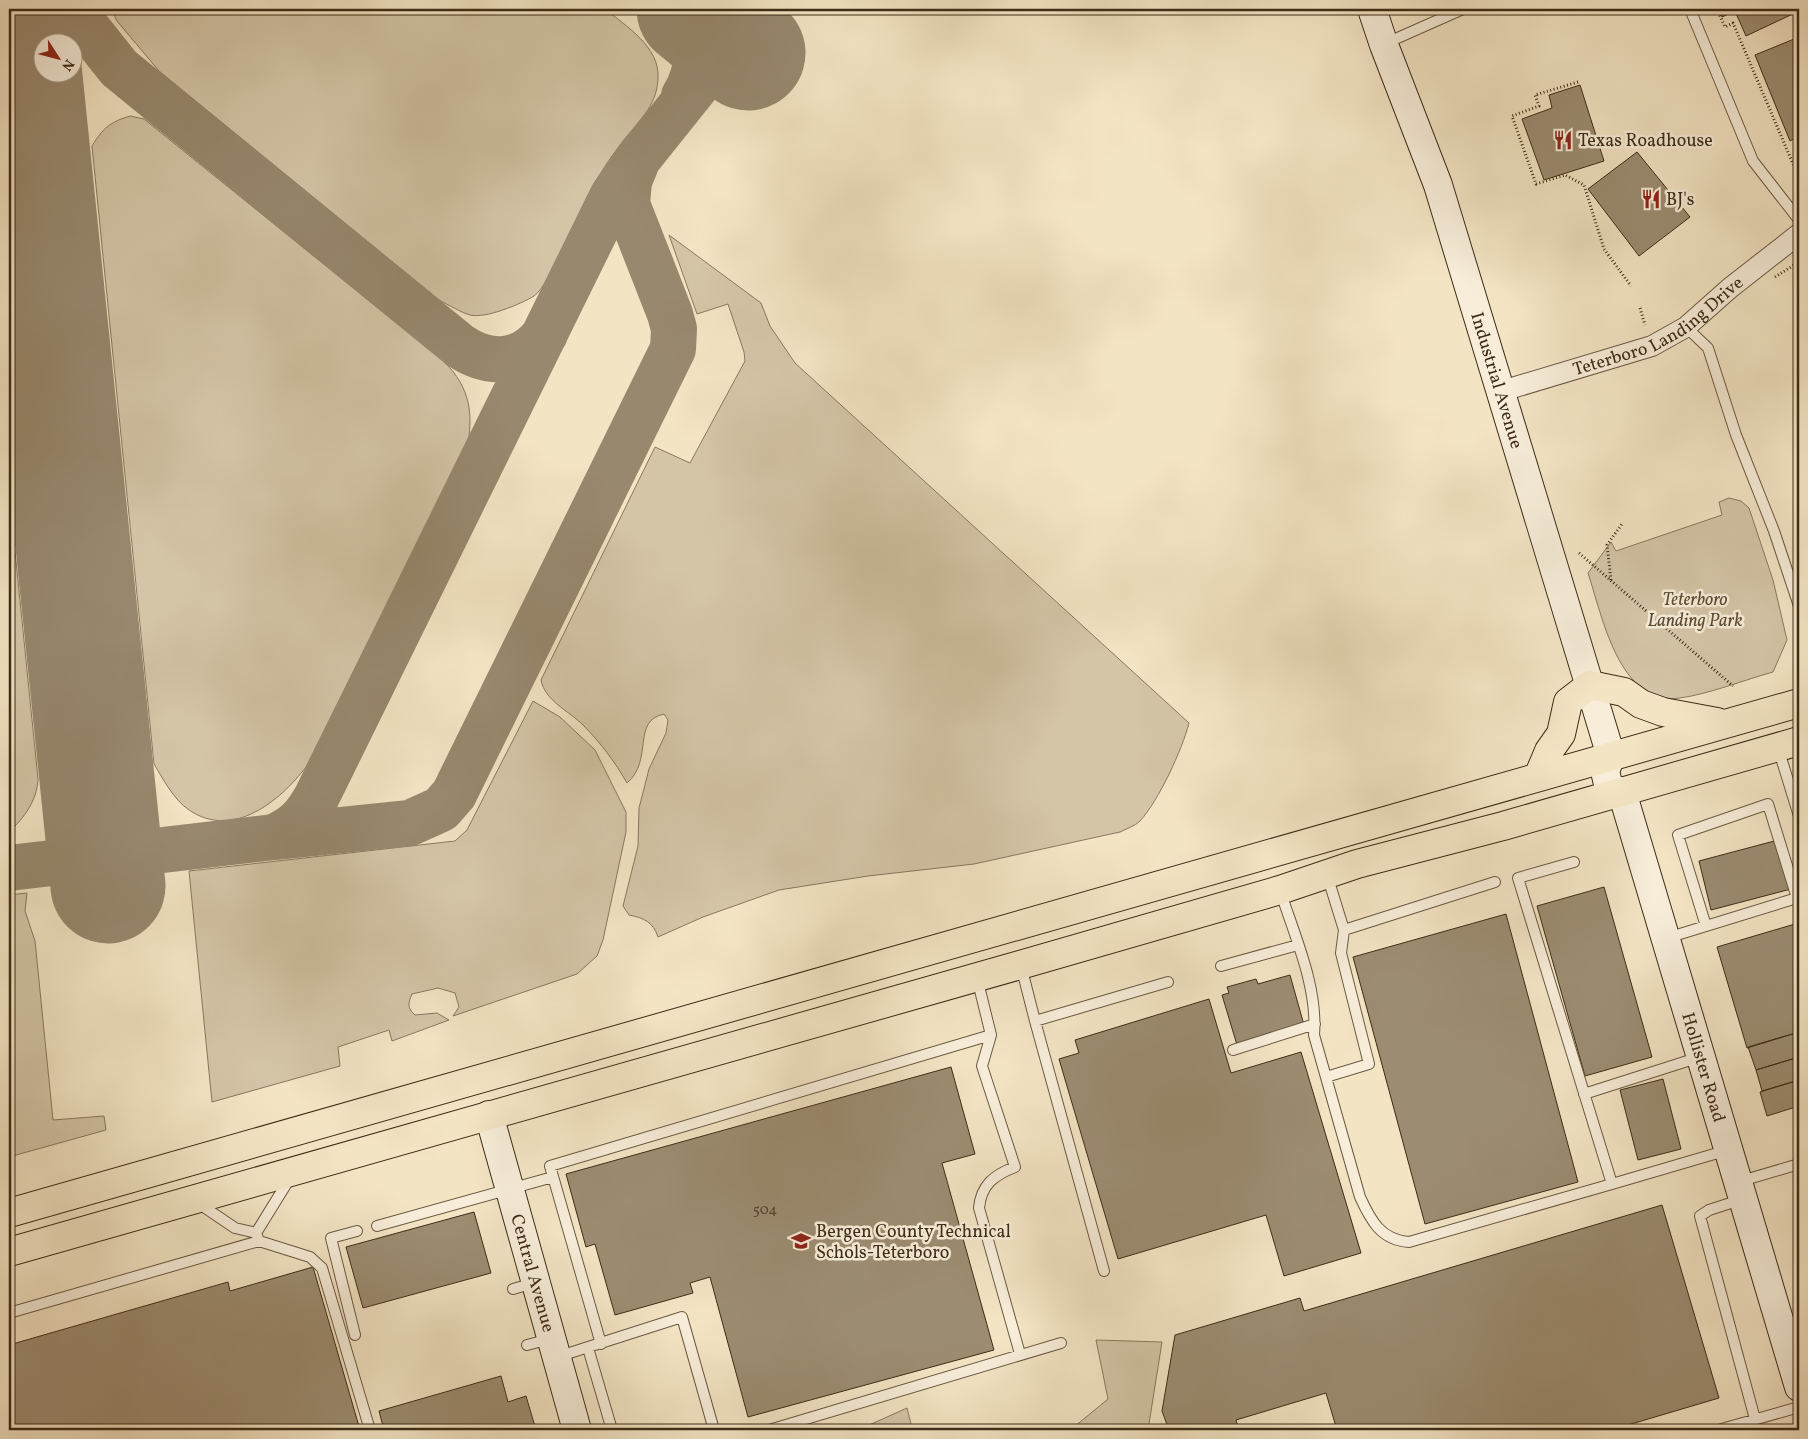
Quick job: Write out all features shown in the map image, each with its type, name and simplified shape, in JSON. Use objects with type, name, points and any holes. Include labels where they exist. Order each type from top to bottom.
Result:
[{"type":"highway","points":[[1538,776],[1549,751],[1560,734],[1568,702],[1590,685],[1624,692],[1641,704],[1662,712],[1723,724]]},
{"type":"highway","points":[[9,1214],[1799,703]]},
{"type":"highway","points":[[9,1252],[1020,965],[1280,890],[1356,864],[1622,792],[1788,744]]},
{"type":"highway","points":[[1611,756],[1632,763],[1647,764],[1658,762],[1683,774]]},
{"type":"highway","points":[[1356,864],[1409,833],[1569,787],[1592,774],[1611,756]]},
{"type":"highway","points":[[9,1228],[99,1188]]},
{"type":"street","name":"Industrial Avenue","points":[[1372,9],[1438,185],[1611,756]]},
{"type":"street","name":"Teterboro Landing Drive","points":[[1502,392],[1652,346],[1686,326],[1730,288],[1799,234]]},
{"type":"street","points":[[1611,756],[1604,771],[1609,788],[1622,792]]},
{"type":"street","name":"Hollister Road","points":[[1622,792],[1799,1387]]},
{"type":"street","name":"Central Avenue","points":[[489,1115],[509,1189],[524,1286],[577,1430]]},
{"type":"lane","points":[[1384,45],[1463,9]]},
{"type":"lane","points":[[1690,9],[1752,161],[1799,220]]},
{"type":"lane","points":[[1686,326],[1708,348],[1736,434],[1774,531],[1799,606]]},
{"type":"lane","points":[[1788,744],[1799,816]]},
{"type":"lane","points":[[1666,938],[1706,926],[1797,898],[1768,804],[1678,835],[1706,926]]},
{"type":"lane","points":[[1574,862],[1518,878],[1612,1184]]},
{"type":"lane","points":[[1326,1077],[1370,1064],[1341,953],[1344,930],[1327,874]]},
{"type":"lane","points":[[1344,930],[1495,882]]},
{"type":"lane","points":[[1280,890],[1298,945],[1316,1015],[1314,1034],[1360,1197],[1370,1218],[1382,1233],[1397,1241],[1409,1242],[1729,1150]]},
{"type":"lane","points":[[1221,966],[1298,945]]},
{"type":"lane","points":[[1020,965],[1104,1271]]},
{"type":"lane","points":[[977,977],[991,1035],[982,1066],[1015,1167],[999,1173],[989,1182],[980,1195],[979,1208],[1020,1354]]},
{"type":"lane","points":[[1035,1021],[1168,982]]},
{"type":"lane","points":[[1233,1050],[1315,1024]]},
{"type":"lane","points":[[601,1344],[550,1166],[991,1035]]},
{"type":"lane","points":[[1584,1094],[1701,1057]]},
{"type":"lane","points":[[1755,1419],[1700,1216],[1741,1190],[1799,1164]]},
{"type":"lane","points":[[9,1314],[258,1237],[294,1172]]},
{"type":"lane","points":[[377,1226],[553,1177]]},
{"type":"lane","points":[[194,1200],[235,1228],[310,1257],[322,1268],[370,1430]]},
{"type":"lane","points":[[355,1335],[330,1238],[357,1231]]},
{"type":"lane","points":[[545,1347],[588,1348],[682,1317],[714,1430]]},
{"type":"lane","points":[[769,1430],[1061,1343]]},
{"type":"lane","points":[[588,1348],[612,1430]]},
{"type":"lane","points":[[1718,1430],[1799,1407]]},
{"type":"path","points":[[1717,9],[1725,27],[1733,23],[1798,178],[1796,180],[1799,195]]},
{"type":"path","points":[[1578,82],[1536,95],[1540,106],[1512,116],[1536,184],[1565,175],[1584,185],[1604,249],[1631,286]]},
{"type":"path","points":[[1640,308],[1645,325]]},
{"type":"path","points":[[1611,580],[1606,544],[1622,524]]},
{"type":"path","points":[[1579,553],[1734,686]]},
{"type":"green space","points":[[111,9],[605,9],[632,30],[648,47],[657,67],[657,89],[645,115],[616,150],[593,186],[556,263],[540,290],[534,296],[512,307],[484,315],[470,315],[439,300],[159,71],[117,21]]},
{"type":"green space","points":[[130,116],[144,119],[440,358],[457,376],[469,407],[470,430],[468,443],[306,767],[283,792],[269,803],[238,819],[222,821],[206,818],[189,810],[174,795],[154,764],[92,146],[108,126]]},
{"type":"green space","points":[[669,235],[761,303],[770,326],[795,363],[1189,723],[1169,774],[1155,801],[1138,823],[1120,832],[974,864],[868,876],[779,890],[703,917],[658,937],[651,924],[629,915],[623,906],[638,846],[639,808],[649,769],[666,733],[668,720],[664,714],[654,718],[648,724],[640,764],[635,774],[627,783],[601,745],[583,725],[552,700],[543,687],[541,680],[655,447],[690,463],[745,361],[744,352],[728,304],[697,314]]},
{"type":"green space","points":[[9,492],[38,779],[33,801],[9,832]]},
{"type":"green space","name":"Teterboro Landing Park","points":[[1729,498],[1741,501],[1749,508],[1773,580],[1787,640],[1773,672],[1691,696],[1680,698],[1659,697],[1642,688],[1628,673],[1616,655],[1588,573],[1611,542],[1616,551],[1722,515],[1719,502]]},
{"type":"green space","points":[[533,701],[560,717],[595,750],[626,812],[626,832],[603,940],[597,956],[577,974],[453,1016],[459,1007],[455,993],[438,988],[412,994],[409,1005],[415,1015],[437,1013],[449,1020],[392,1041],[389,1030],[338,1047],[340,1066],[212,1102],[189,871],[455,841],[467,830]]},
{"type":"green space","points":[[27,893],[25,911],[35,941],[53,1120],[104,1116],[106,1130],[9,1157],[9,895]]},
{"type":"green space","points":[[1096,1340],[1162,1342],[1148,1430],[858,1430],[907,1408],[912,1428],[1074,1427],[1108,1399]]},
{"type":"building","points":[[1719,9],[1799,9],[1799,11],[1746,36],[1735,11],[1722,17]]},
{"type":"building","points":[[1799,37],[1799,136],[1790,141],[1755,55]]},
{"type":"building","name":"Texas Roadhouse","points":[[1580,85],[1604,161],[1544,180],[1522,119],[1552,108],[1549,95]]},
{"type":"building","points":[[1637,152],[1690,217],[1639,256],[1588,189]]},
{"type":"building","points":[[1778,840],[1791,889],[1711,910],[1699,861]]},
{"type":"building","points":[[1604,887],[1652,1057],[1585,1076],[1537,906]]},
{"type":"building","points":[[1506,914],[1578,1182],[1425,1224],[1353,957]]},
{"type":"building","points":[[1795,924],[1799,940],[1799,1032],[1747,1048],[1717,947]]},
{"type":"building","points":[[1290,975],[1304,1025],[1237,1045],[1222,995],[1229,993],[1227,987],[1256,979],[1258,984]]},
{"type":"building","points":[[1209,999],[1231,1073],[1301,1052],[1361,1253],[1284,1276],[1266,1215],[1118,1259],[1059,1059],[1079,1053],[1075,1040]]},
{"type":"building","points":[[1799,1032],[1799,1057],[1756,1070],[1748,1047]]},
{"type":"building","points":[[1799,1057],[1799,1080],[1762,1091],[1756,1070]]},
{"type":"building","points":[[951,1067],[975,1154],[942,1163],[994,1350],[748,1417],[710,1277],[690,1283],[693,1293],[615,1315],[595,1244],[586,1247],[566,1174]]},
{"type":"building","points":[[1663,1079],[1681,1149],[1638,1160],[1620,1090]]},
{"type":"building","points":[[1799,1080],[1799,1106],[1767,1116],[1760,1092]]},
{"type":"building","points":[[1662,1205],[1719,1398],[1611,1430],[1337,1430],[1326,1393],[1236,1420],[1239,1430],[1169,1430],[1162,1411],[1175,1335],[1300,1298],[1304,1311]]},
{"type":"building","points":[[474,1212],[491,1273],[363,1308],[346,1247]]},
{"type":"building","points":[[313,1267],[360,1430],[9,1430],[9,1345],[228,1282],[230,1291]]},
{"type":"building","points":[[501,1376],[508,1402],[526,1396],[536,1430],[384,1430],[379,1411]]},
{"type":"taxiway","points":[[72,9],[119,68],[460,346],[482,357],[505,359],[527,351],[545,334]]},
{"type":"taxiway","points":[[684,96],[693,76],[697,52],[695,29],[685,9]]},
{"type":"taxiway","points":[[9,868],[274,837],[288,830],[309,810],[613,195],[638,159],[758,9]]},
{"type":"taxiway","points":[[274,837],[410,823],[441,809],[454,794],[673,349],[674,329],[670,314],[627,204],[629,181],[636,164]]},
{"type":"runway","points":[[18,9],[108,886]]},
{"type":"runway","points":[[694,9],[748,53]]},
{"type":"place","name":"Texas Roadhouse","points":[[1563,140]]},
{"type":"place","name":"BJ's","points":[[1651,199]]},
{"type":"place","name":"Bergen County Technical Schols-Teterboro","points":[[801,1241]]}]
